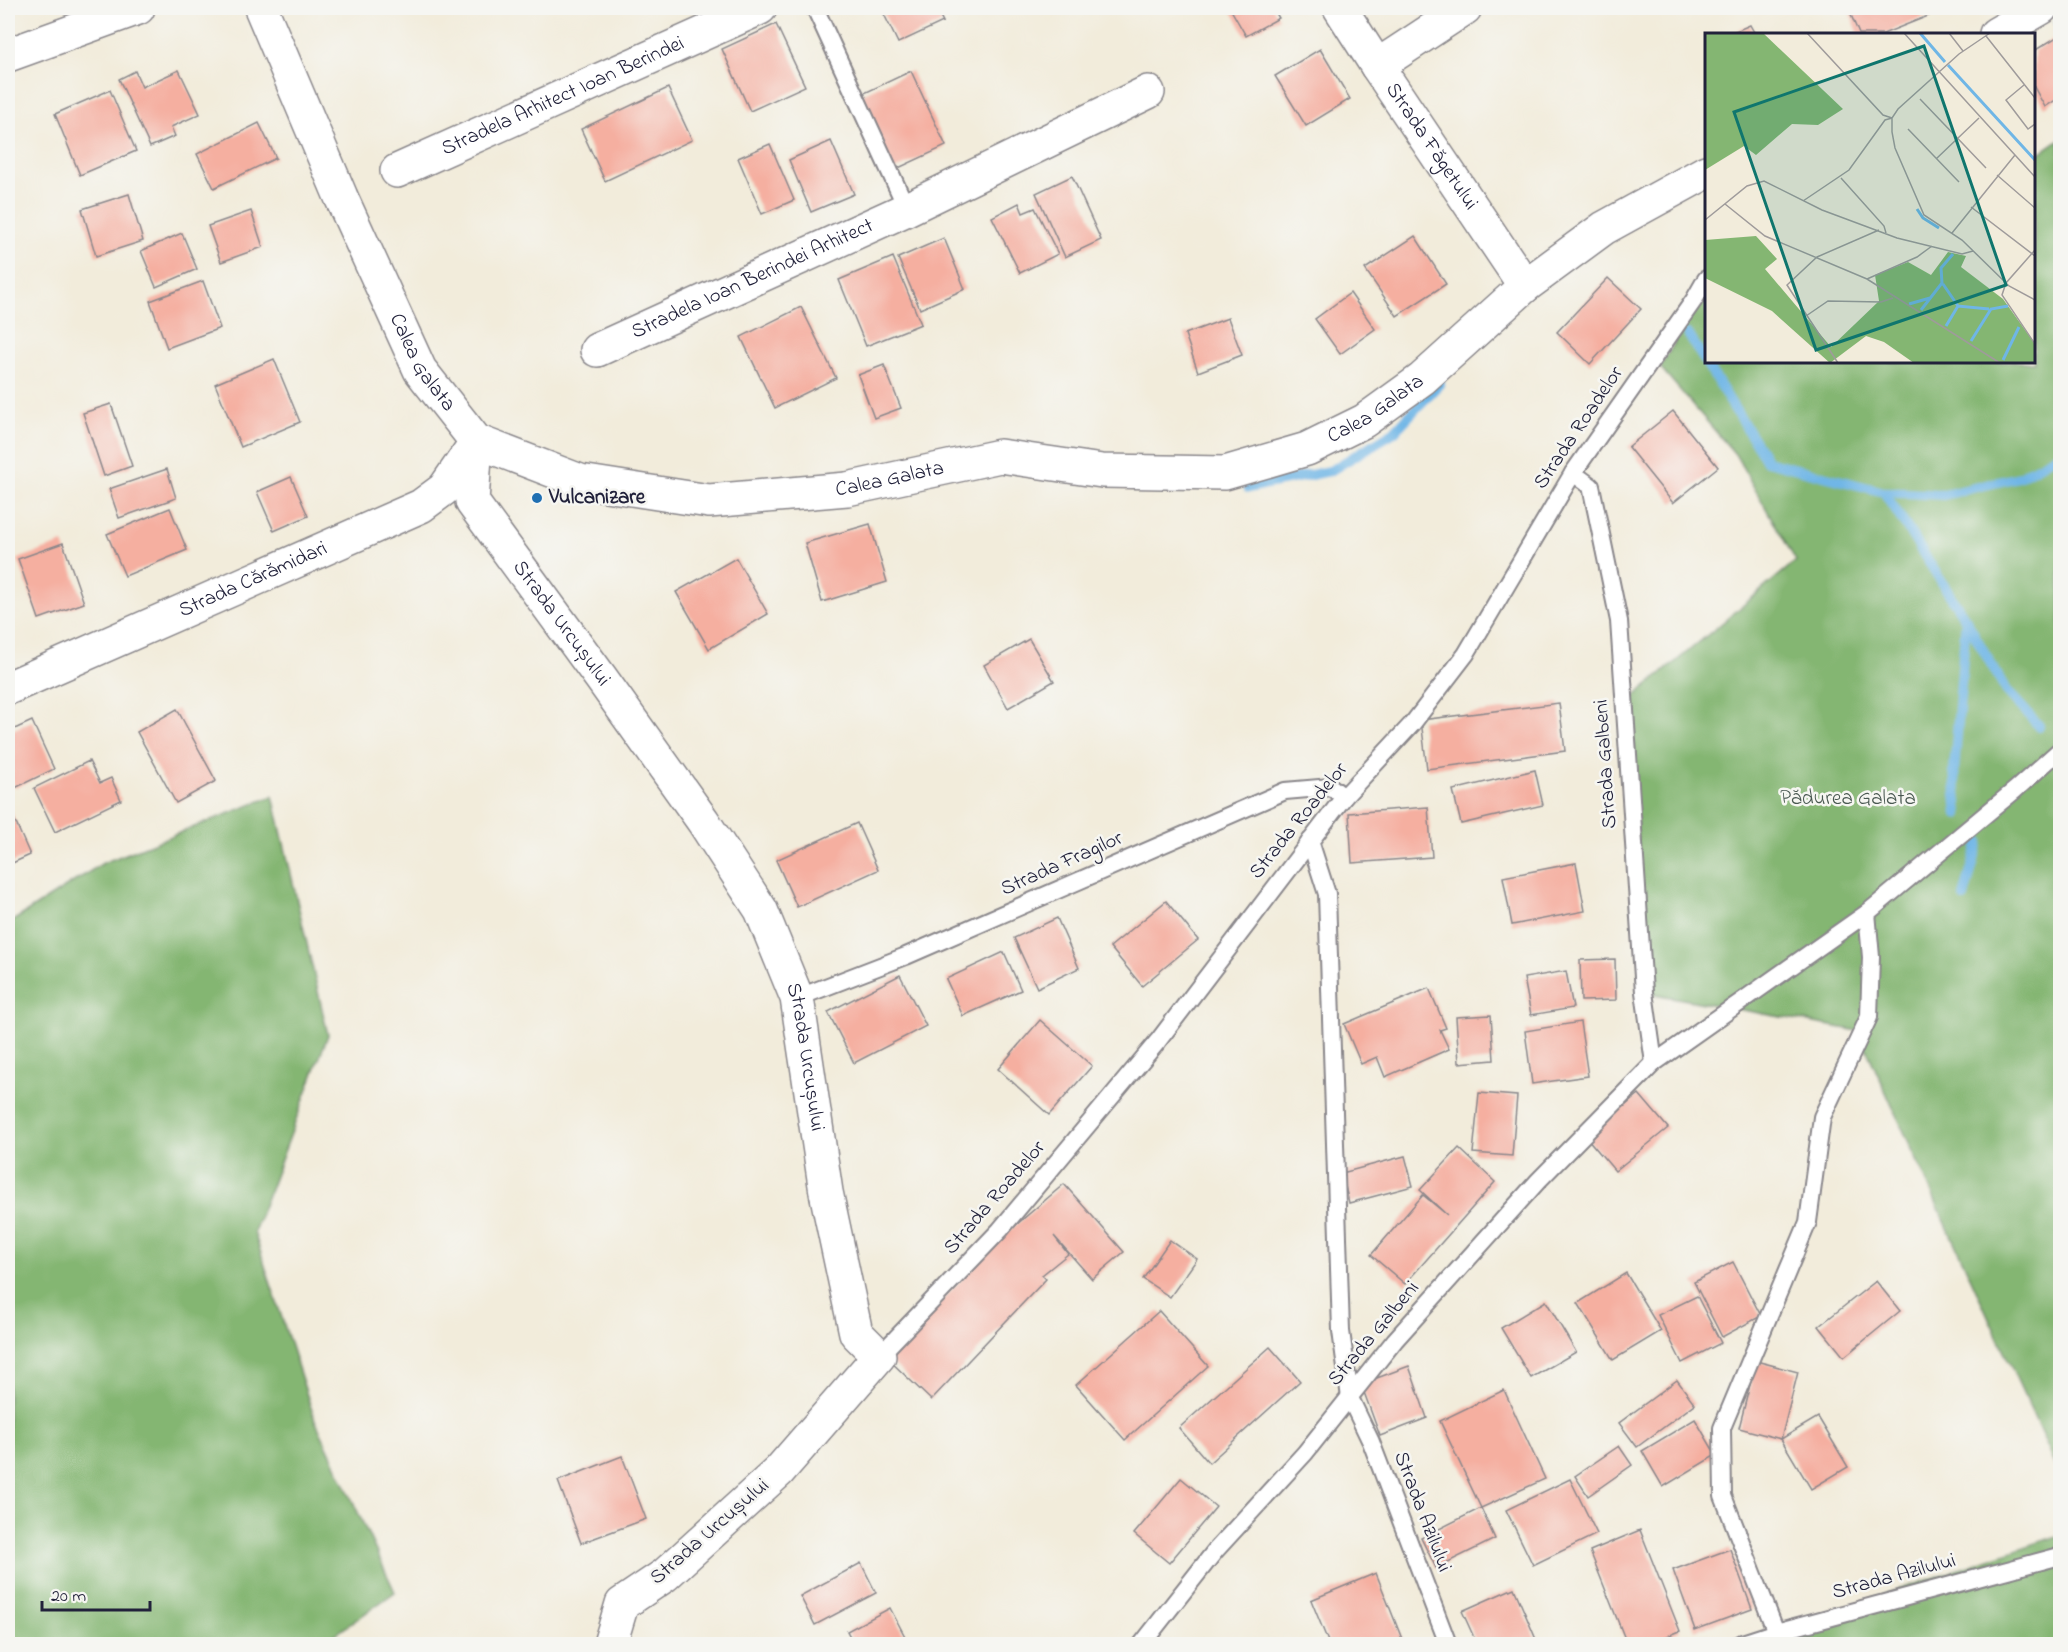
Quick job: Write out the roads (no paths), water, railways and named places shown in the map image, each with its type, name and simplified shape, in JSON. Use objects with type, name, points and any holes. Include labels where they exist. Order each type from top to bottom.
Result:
[{"type":"street","points":[[8,55],[138,8]]},
{"type":"street","name":"Calea Galata","points":[[261,8],[341,197],[420,370],[476,441],[580,481],[709,501],[847,489],[1000,456],[1102,471],[1225,473],[1307,449],[1364,422],[1422,379],[1525,286],[1604,228],[1705,173]]},
{"type":"street","name":"Stradela Arhitect Ioan Berindei","points":[[398,171],[760,8]]},
{"type":"street","name":"Strada Făgetului","points":[[1340,8],[1525,286]]},
{"type":"street","points":[[1377,66],[1465,8]]},
{"type":"street","points":[[1998,33],[2041,8]]},
{"type":"street","name":"Stradela Ioan Berindei Arhitect","points":[[597,350],[907,208],[1148,92]]},
{"type":"street","name":"Strada Cărămidari","points":[[8,688],[422,506],[444,489],[476,441]]},
{"type":"street","name":"Strada Urcușului","points":[[476,441],[472,502],[601,678],[716,841],[760,910],[797,998],[826,1192],[856,1334],[879,1356],[779,1472],[665,1575],[622,1604],[610,1644]]},
{"type":"lane","points":[[815,8],[907,208]]},
{"type":"lane","name":"Strada Roadelor","points":[[879,1356],[1000,1230],[1150,1050],[1344,797],[1413,723],[1466,654],[1573,473],[1705,282]]},
{"type":"lane","name":"Strada Galbeni","points":[[1573,473],[1591,486],[1608,558],[1619,621],[1643,981],[1654,1064]]},
{"type":"lane","name":"Strada Galbeni","points":[[1142,1644],[1215,1551],[1305,1453],[1395,1340],[1538,1181],[1654,1064],[1867,913],[2061,750]]},
{"type":"lane","name":"Strada Fragilor","points":[[797,998],[906,956],[1285,791],[1331,787],[1344,797]]},
{"type":"lane","points":[[1310,841],[1327,894],[1341,1331],[1350,1398]]},
{"type":"lane","points":[[1776,1632],[1723,1496],[1722,1428],[1808,1222],[1822,1117],[1869,1017],[1871,957],[1867,913]]},
{"type":"lane","name":"Strada Azilului","points":[[1350,1398],[1371,1442],[1448,1644]]},
{"type":"lane","name":"Strada Azilului","points":[[1739,1644],[1776,1632],[2061,1556]]},
{"type":"waterway","points":[[1688,334],[1705,361]]},
{"type":"waterway","points":[[1706,363],[1767,461],[1884,492],[1966,620],[2006,690],[2039,726]]},
{"type":"waterway","points":[[1248,488],[1330,471],[1394,432],[1440,383]]},
{"type":"waterway","points":[[1884,492],[1944,495],[2019,477],[2060,454]]},
{"type":"waterway","points":[[1958,814],[1954,771],[1966,620]]},
{"type":"waterway","points":[[1964,897],[1979,841]]},
{"type":"place","name":"Vulcanizare","points":[[537,498]]},
{"type":"park label","name":"Pădurea Galata","points":[[1848,799]]}]
